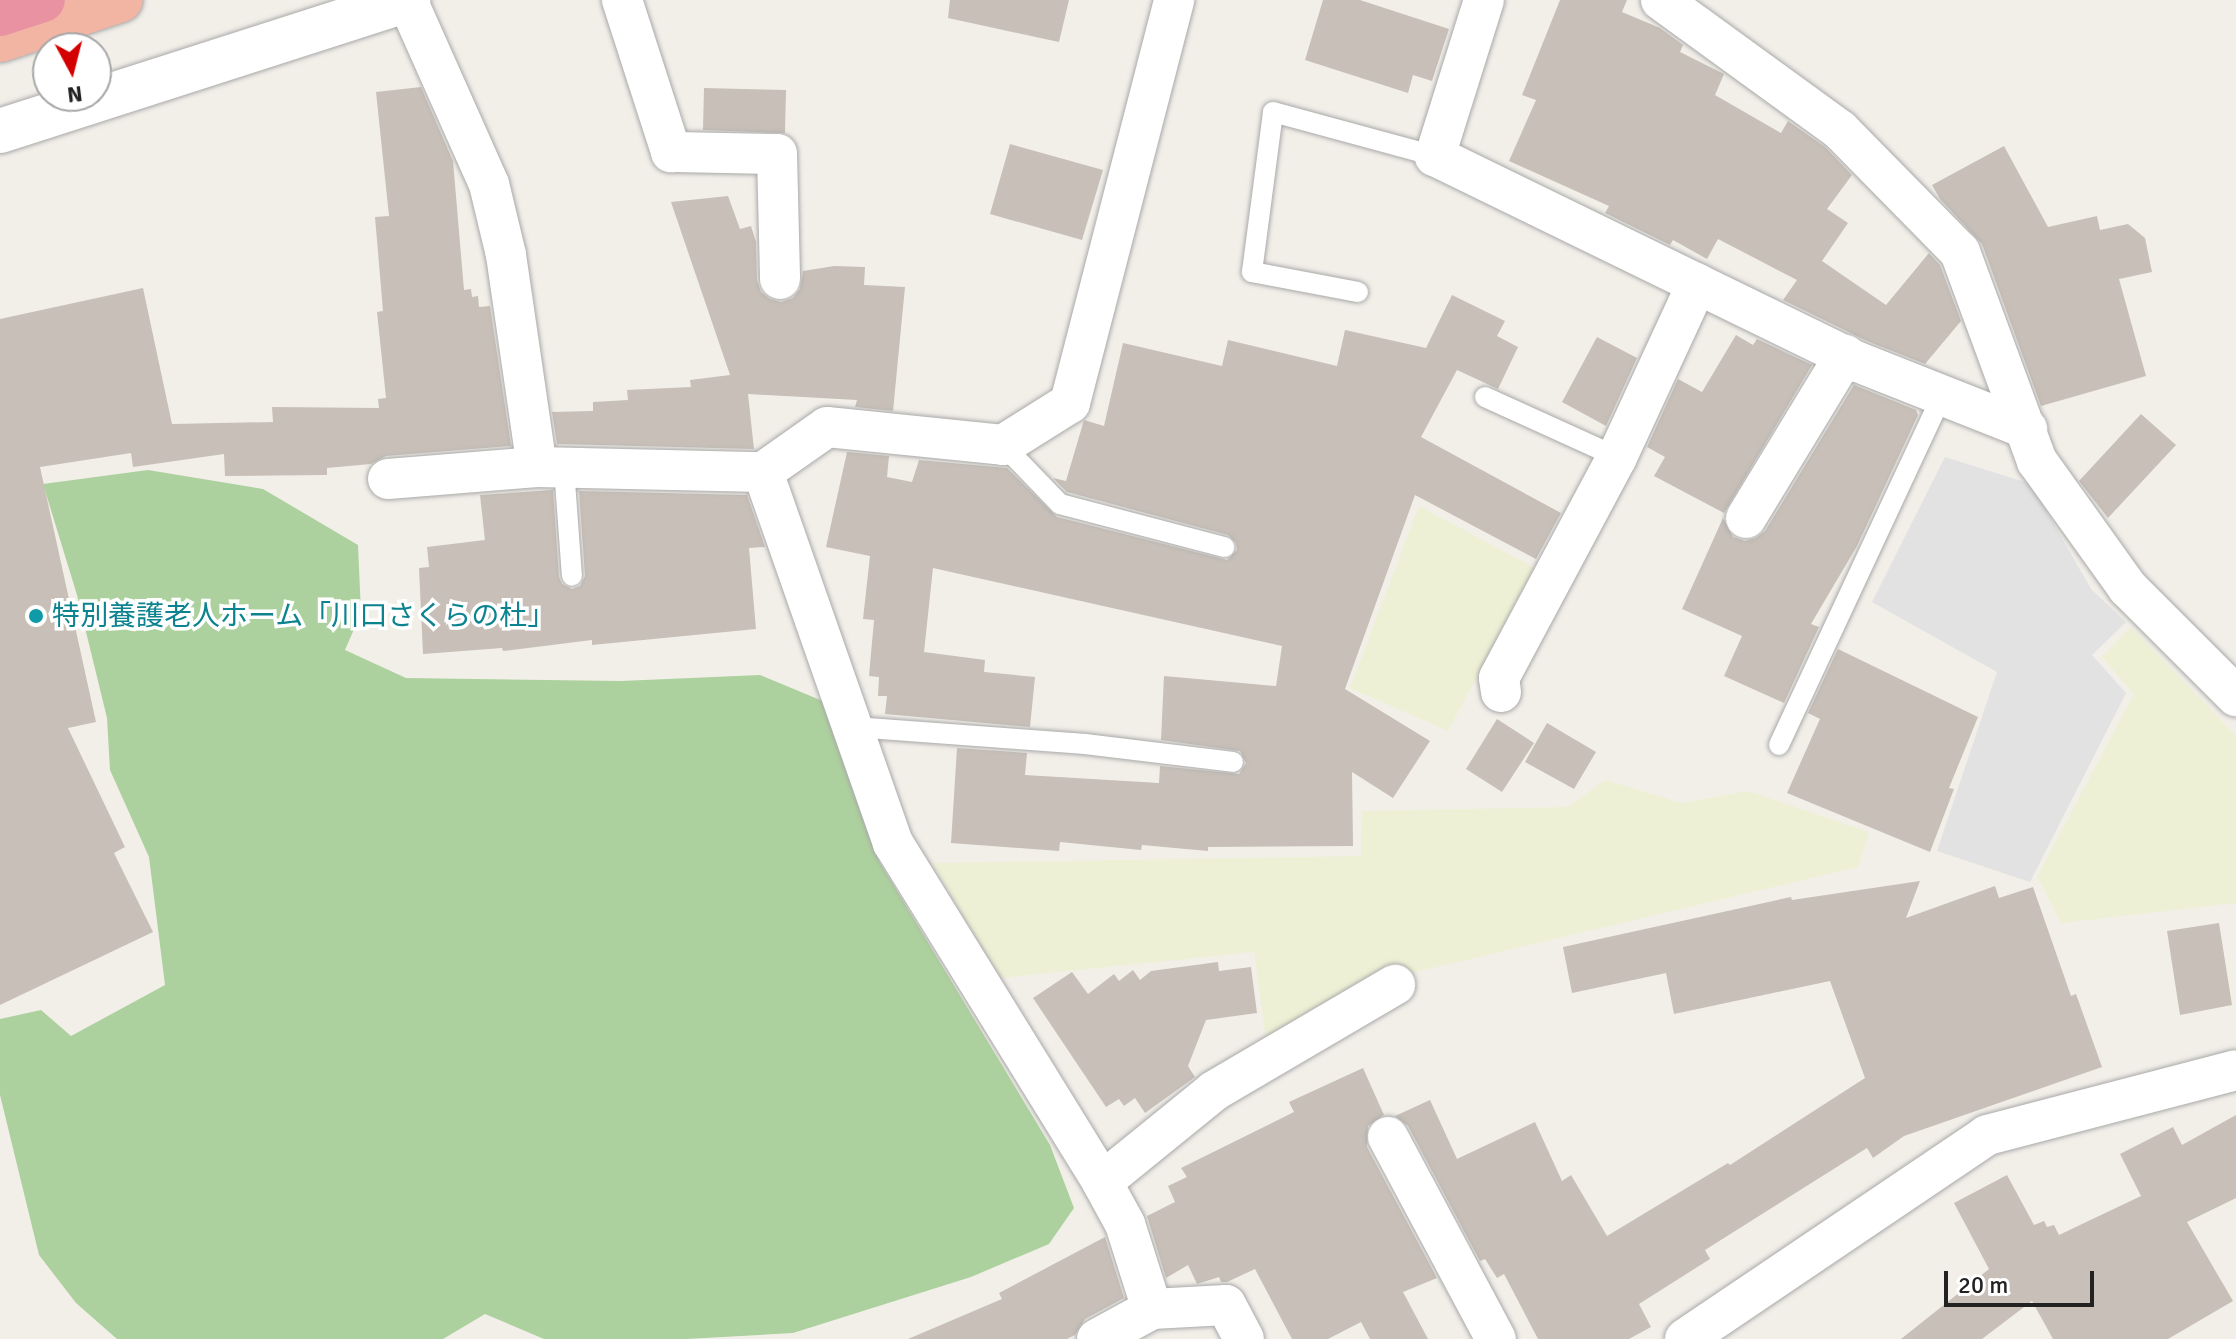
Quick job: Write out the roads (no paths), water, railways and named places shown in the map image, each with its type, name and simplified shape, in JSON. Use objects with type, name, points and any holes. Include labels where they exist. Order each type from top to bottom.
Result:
[{"type":"highway","points":[[0,14],[43,0]]},
{"type":"highway","points":[[0,40],[121,0]]},
{"type":"street","points":[[0,131],[408,0],[489,184],[551,467]]},
{"type":"street","points":[[622,0],[671,152],[777,154],[780,279]]},
{"type":"street","points":[[388,479],[551,467],[763,472],[827,427],[1003,445],[1070,403],[1174,0]]},
{"type":"street","points":[[1484,0],[1435,156],[1845,355],[2027,429]]},
{"type":"street","points":[[1661,0],[1840,130],[1960,252],[2037,461],[2128,588],[2236,696]]},
{"type":"street","points":[[1501,692],[1499,678],[1617,457],[1697,284]]},
{"type":"street","points":[[1746,518],[1845,355]]},
{"type":"street","points":[[763,472],[893,843],[1102,1182],[1125,1224],[1152,1309]]},
{"type":"street","points":[[1102,1182],[1214,1091],[1395,985]]},
{"type":"street","points":[[1687,1338],[1987,1135],[2236,1070]]},
{"type":"street","points":[[1388,1137],[1496,1339]]},
{"type":"street","points":[[1097,1339],[1152,1309],[1226,1305],[1244,1339]]},
{"type":"lane","points":[[1358,292],[1252,272],[1273,112],[1435,156]]},
{"type":"lane","points":[[1779,745],[1942,395]]},
{"type":"lane","points":[[1485,397],[1617,457]]},
{"type":"lane","points":[[1003,445],[1060,504],[1224,547]]},
{"type":"lane","points":[[551,467],[572,576]]},
{"type":"lane","points":[[854,727],[1085,744],[1233,762]]},
{"type":"place","name":"特別養護老人ホーム「川口さくらの杜」","points":[[36,616]]}]
